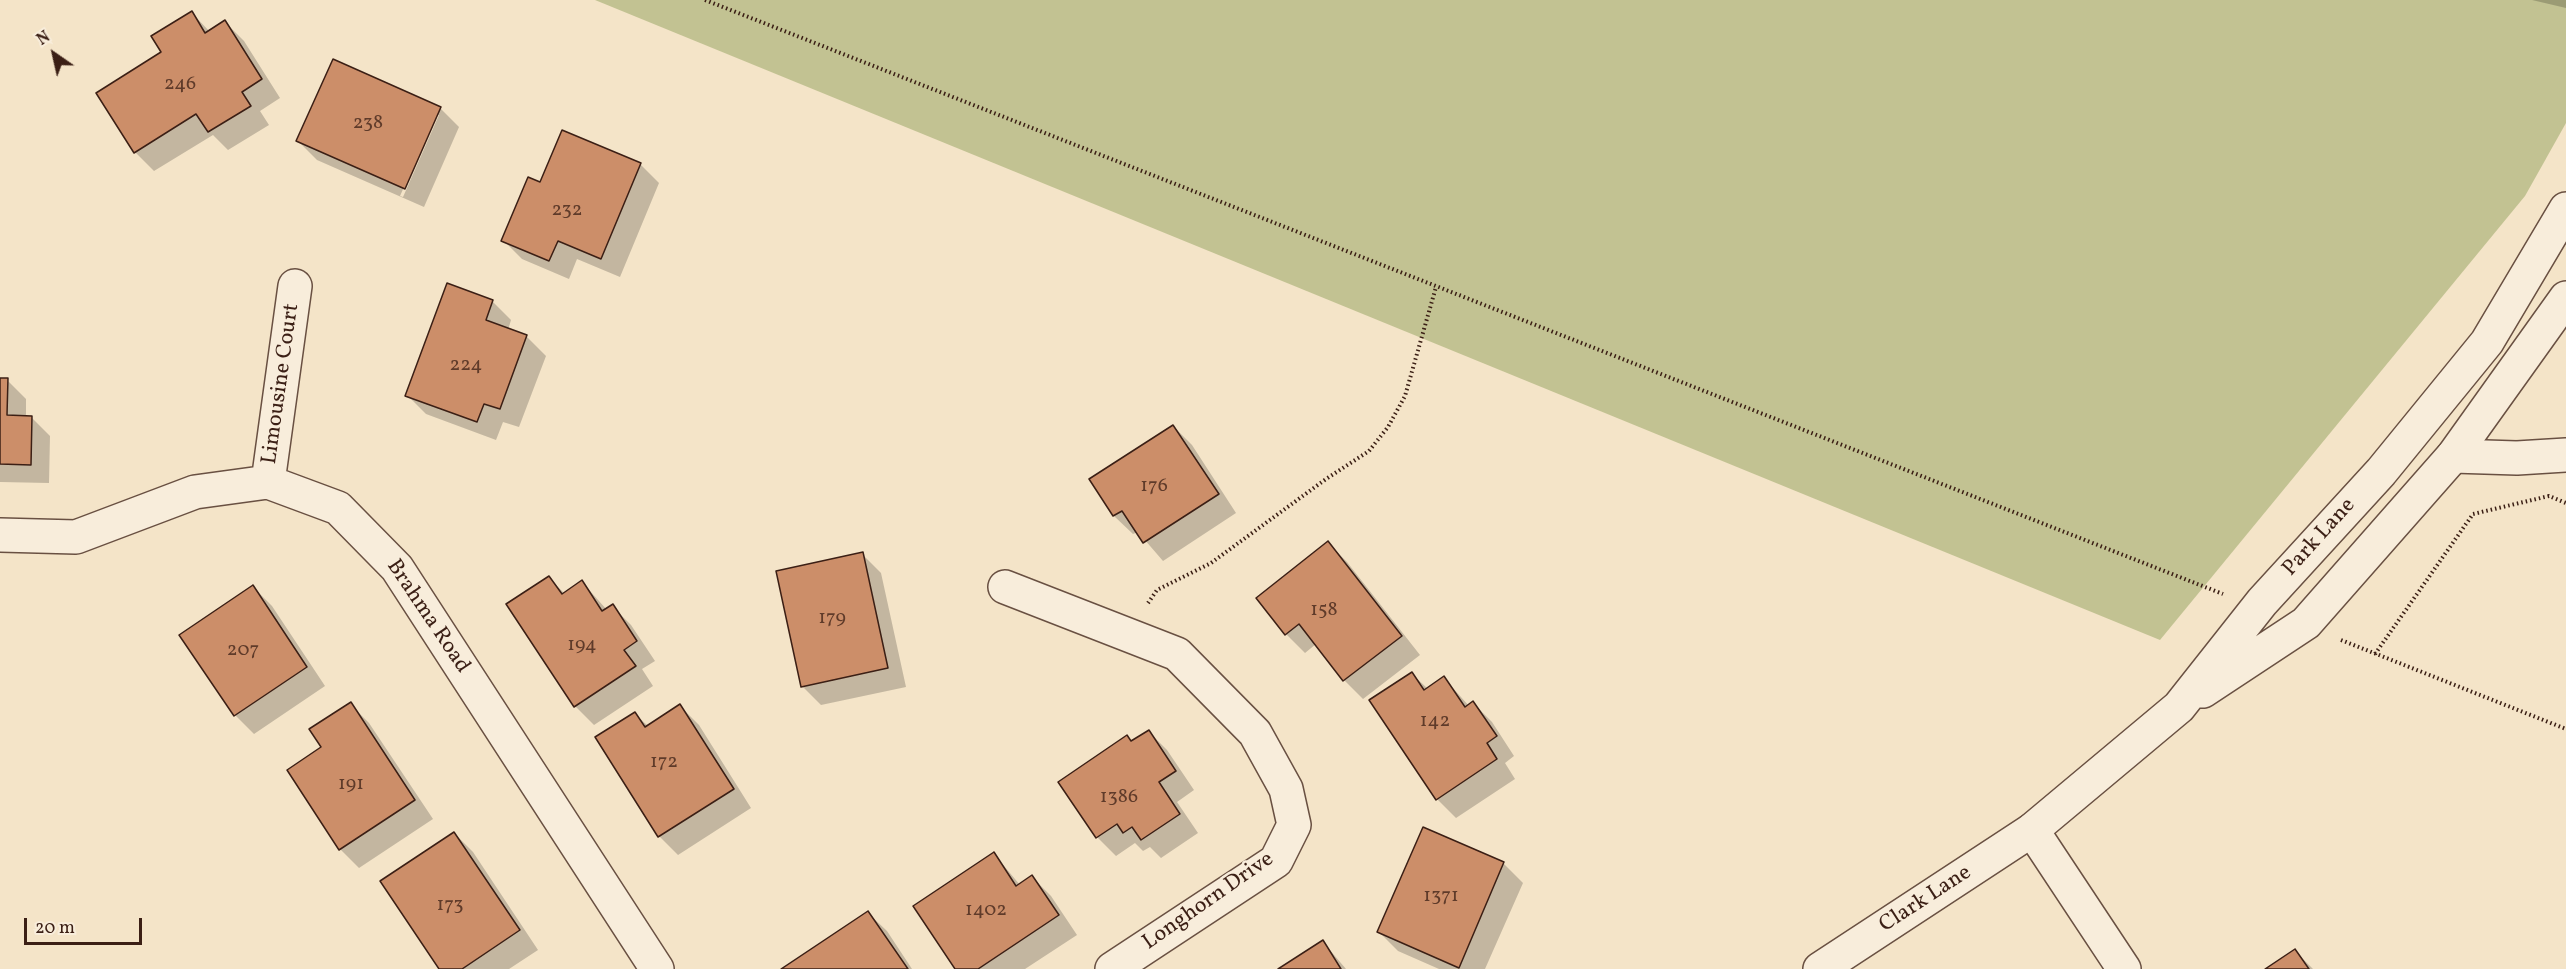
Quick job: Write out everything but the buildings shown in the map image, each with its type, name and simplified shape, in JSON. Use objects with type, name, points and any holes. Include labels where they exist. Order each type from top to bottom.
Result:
[{"type":"street","name":"Park Lane","points":[[2032,830],[2179,707],[2262,602],[2380,472],[2487,342],[2566,209]]},
{"type":"street","name":"Limousine Court","points":[[268,482],[295,286]]},
{"type":"street","points":[[2179,707],[2306,623],[2453,456],[2566,298]]},
{"type":"street","points":[[2453,456],[2517,459],[2566,455]]},
{"type":"street","name":"Brahma Road","points":[[0,535],[76,537],[195,492],[268,482],[338,508],[397,568],[657,969]]},
{"type":"street","name":"Longhorn Drive","points":[[1005,587],[1177,654],[1255,733],[1286,789],[1294,825],[1276,861],[1112,969]]},
{"type":"street","points":[[2032,830],[2124,969]]},
{"type":"street","name":"Clark Lane","points":[[1820,969],[2032,830]]},
{"type":"path","points":[[705,0],[2223,594]]},
{"type":"path","points":[[1131,636],[1143,610],[1157,590],[1211,563],[1326,479],[1369,451],[1405,396],[1437,287]]},
{"type":"path","points":[[2375,654],[2473,514],[2549,496],[2566,503]]},
{"type":"path","points":[[2342,641],[2566,729]]},
{"type":"green space","points":[[595,0],[2566,0],[2566,123],[2525,196],[2160,640]]}]
